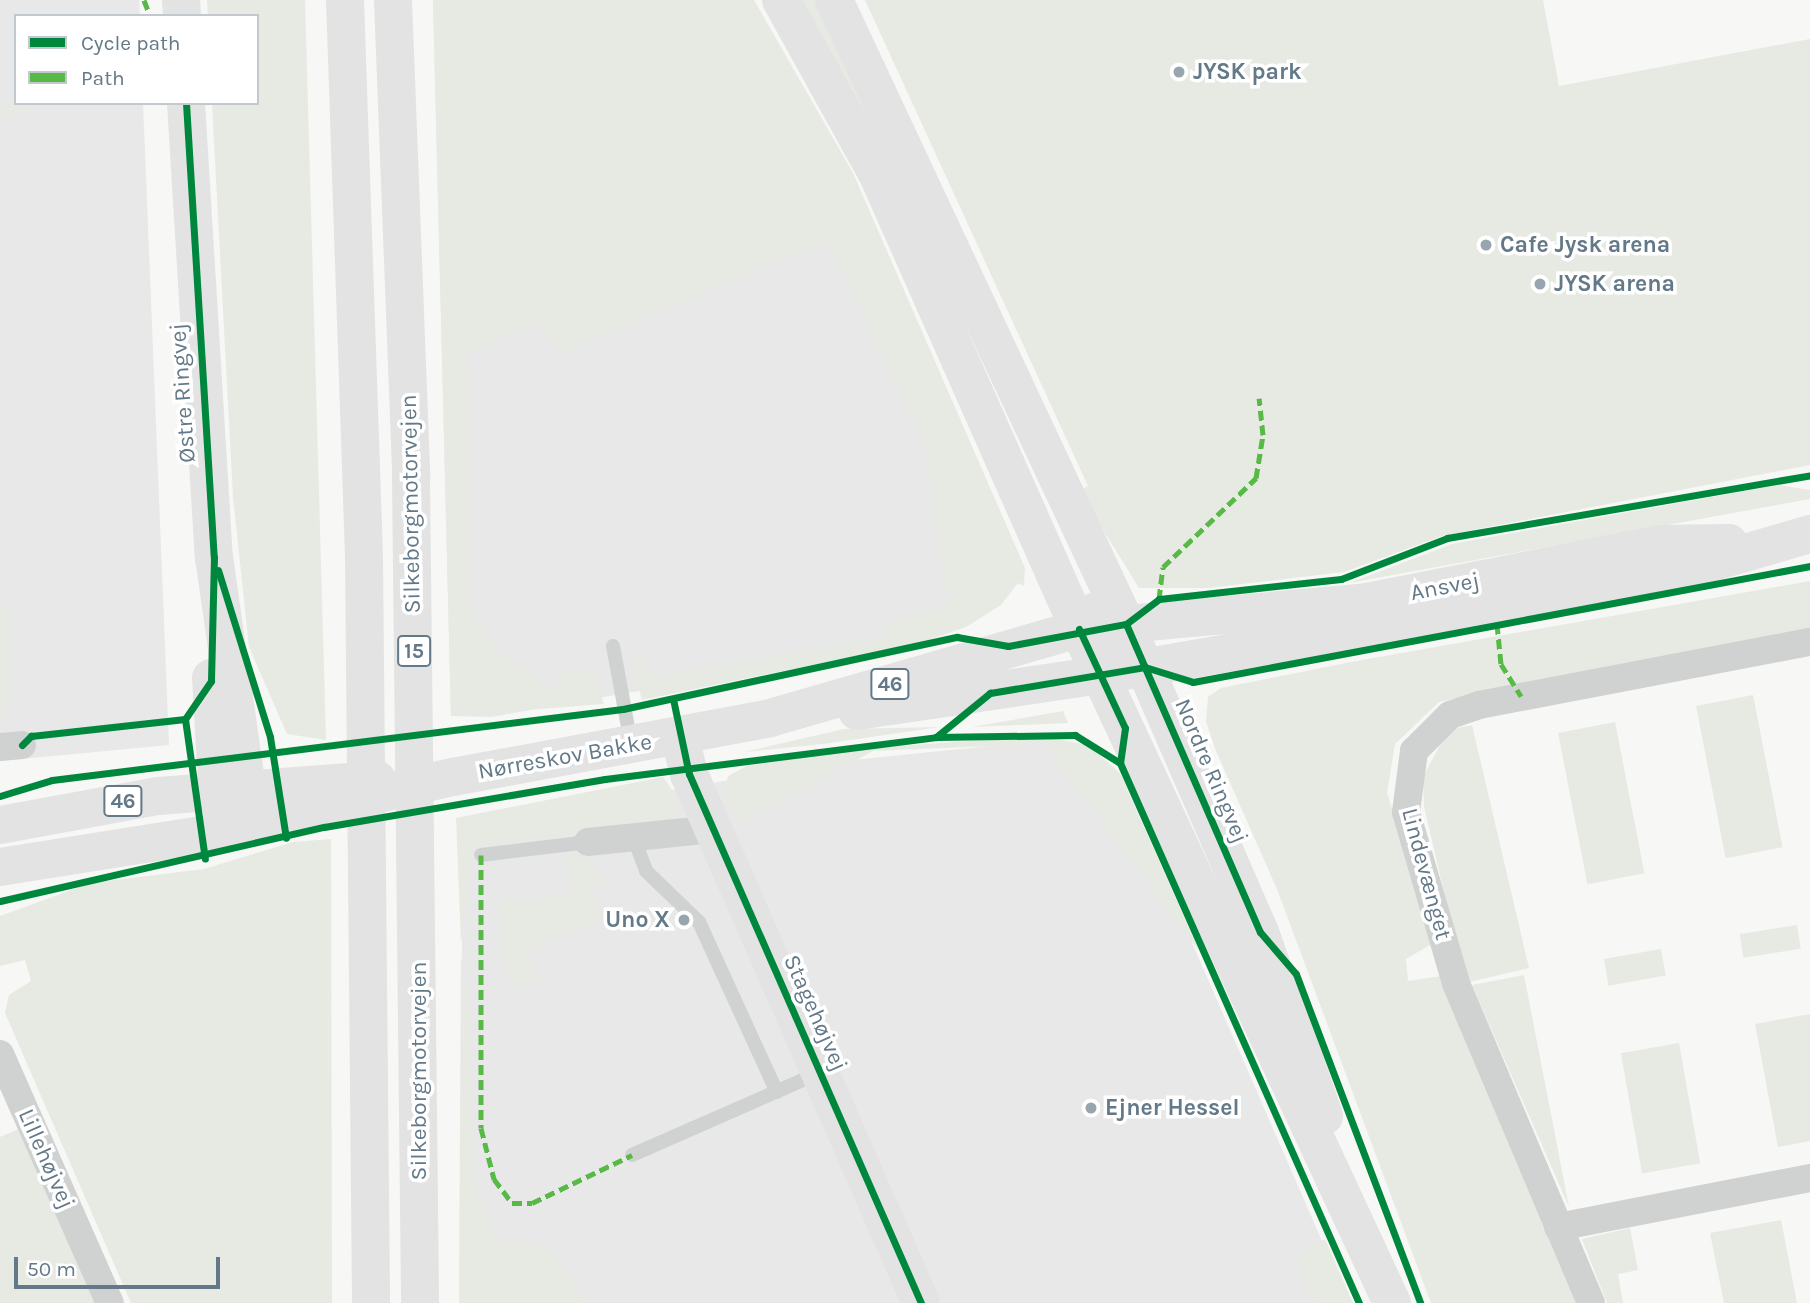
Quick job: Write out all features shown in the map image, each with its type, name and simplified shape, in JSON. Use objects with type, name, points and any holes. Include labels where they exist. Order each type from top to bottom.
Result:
[{"type":"main road","name":"Silkeborgmotorvejen","points":[[345,0],[365,581],[371,1303]]},
{"type":"main road","name":"Silkeborgmotorvejen","points":[[393,0],[411,478],[420,1303]]},
{"type":"main road","points":[[781,0],[1012,430],[1103,626]]},
{"type":"main road","points":[[834,0],[1122,672]]},
{"type":"main road","name":"Østre Ringvej","points":[[186,105],[232,803]]},
{"type":"main road","name":"Ansvej","points":[[1122,672],[1662,577],[1763,543],[1810,534]]},
{"type":"main road","name":"Ansvej","points":[[1103,626],[1367,602],[1659,544],[1763,543]]},
{"type":"main road","name":"Nørreskov Bakke","points":[[0,825],[325,795],[448,778],[632,745],[771,718],[1103,626]]},
{"type":"main road","name":"Nørreskov Bakke","points":[[771,718],[932,704],[1122,672]]},
{"type":"main road","name":"Nordre Ringvej","points":[[1122,672],[1260,932],[1316,1091],[1357,1224]]},
{"type":"main road","name":"Nordre Ringvej","points":[[1122,672],[1291,1096],[1357,1224],[1392,1303]]},
{"type":"main road","name":"Stagehøjvej","points":[[680,736],[714,829],[921,1303]]},
{"type":"main road","points":[[0,847],[232,803]]},
{"type":"main road","name":"Nørreskov Bakke","points":[[0,867],[232,803]]},
{"type":"street","name":"Lindevænget","points":[[1591,1303],[1456,983],[1406,811],[1414,751],[1450,715],[1479,705],[1810,642]]},
{"type":"street","points":[[589,842],[714,829]]},
{"type":"street","name":"Lillehøjvej","points":[[0,1054],[7,1090],[110,1303]]},
{"type":"street","points":[[1558,1227],[1810,1178]]},
{"type":"lane","points":[[613,646],[632,745]]},
{"type":"lane","points":[[634,839],[646,871],[699,922],[777,1092]]},
{"type":"lane","points":[[481,855],[589,842]]},
{"type":"lane","points":[[632,1155],[820,1073]]},
{"type":"shaded area","points":[[0,0],[139,0],[140,14],[14,14],[14,105],[143,105],[169,745],[0,761]]},
{"type":"shaded area","points":[[207,0],[305,0],[326,740],[287,734],[249,647],[233,497],[212,105],[259,105],[259,14],[208,14]]},
{"type":"shaded area","points":[[433,0],[740,0],[1017,567],[876,649],[491,717],[451,716]]},
{"type":"shaded area","points":[[433,0],[754,0],[853,173],[1025,568],[1024,586],[1018,583],[1001,605],[966,627],[922,642],[642,700],[633,668],[642,657],[649,677],[876,639],[891,619],[942,609],[953,592],[945,586],[924,444],[828,240],[561,353],[541,322],[466,352],[468,599],[495,650],[555,689],[569,667],[595,678],[604,704],[451,716]]},
{"type":"shaded area","points":[[794,0],[824,0],[894,170]]},
{"type":"shaded area","points":[[865,0],[1543,0],[1559,86],[1810,39],[1810,465],[1442,536],[1344,572],[1208,588],[1139,588],[1079,491],[1088,486]]},
{"type":"shaded area","points":[[14,99],[14,105],[34,105],[0,120],[0,105]]},
{"type":"shaded area","points":[[1778,485],[1810,490],[1810,499],[1349,583],[1452,544]]},
{"type":"shaded area","points":[[1810,581],[1810,628],[1439,702],[1395,744],[1387,793],[1435,942],[1406,959],[1408,981],[1442,976],[1580,1303],[1431,1303],[1277,889],[1216,751],[1206,722],[1208,697],[1221,688],[1351,662]]},
{"type":"shaded area","points":[[7,602],[11,695],[0,733],[0,603]]},
{"type":"shaded area","points":[[1753,695],[1783,847],[1726,858],[1696,706]]},
{"type":"shaded area","points":[[1063,711],[1068,723],[972,727]]},
{"type":"shaded area","points":[[1615,722],[1644,873],[1587,884],[1558,733]]},
{"type":"shaded area","points":[[1472,725],[1529,968],[1465,983],[1424,806],[1423,777],[1448,730]]},
{"type":"shaded area","points":[[940,727],[823,744],[744,752],[844,729]]},
{"type":"shaded area","points":[[1040,736],[1088,745],[1120,773],[1199,951],[1044,744],[873,751],[741,822],[723,797],[728,776],[747,766],[870,748]]},
{"type":"shaded area","points":[[1051,740],[1169,890],[1349,1303],[459,1303],[463,825],[842,761]]},
{"type":"shaded area","points":[[663,777],[679,800],[667,820],[479,846],[472,852],[461,943],[456,818]]},
{"type":"shaded area","points":[[331,839],[332,1303],[131,1303],[5,1013],[9,995],[31,981],[25,960],[0,966],[0,916],[91,883],[204,869],[293,842]]},
{"type":"shaded area","points":[[587,855],[605,881],[590,890],[602,919],[527,950],[537,978],[518,990],[502,954],[500,900],[569,897],[568,856]]},
{"type":"shaded area","points":[[1797,925],[1801,949],[1743,958],[1740,934]]},
{"type":"shaded area","points":[[1661,949],[1666,976],[1609,986],[1604,959]]},
{"type":"shaded area","points":[[461,956],[469,1016],[474,1185],[499,1242],[547,1246],[585,1303],[459,1303]]},
{"type":"shaded area","points":[[1524,975],[1569,1207],[1472,985]]},
{"type":"shaded area","points":[[1810,1014],[1810,1141],[1778,1147],[1755,1024]]},
{"type":"shaded area","points":[[1679,1043],[1700,1163],[1642,1173],[1621,1053]]},
{"type":"shaded area","points":[[21,1128],[98,1303],[0,1303],[0,1137]]},
{"type":"shaded area","points":[[1781,1220],[1797,1303],[1724,1303],[1710,1233]]},
{"type":"shaded area","points":[[1630,1228],[1638,1270],[1618,1274],[1623,1303],[1607,1303],[1582,1239]]},
{"type":"shaded area","points":[[1325,1239],[1353,1303],[1315,1303],[1295,1256]]},
{"type":"marked path","points":[[144,0],[149,14]]},
{"type":"marked path","points":[[1159,599],[1163,567],[1256,478],[1263,435],[1259,398]]},
{"type":"marked path","points":[[1497,624],[1501,664],[1521,696]]},
{"type":"marked path","points":[[481,855],[481,1128],[494,1179],[512,1203],[532,1203],[632,1155]]},
{"type":"cycle path","points":[[186,105],[214,557],[211,681],[185,719],[205,859]]},
{"type":"cycle path","points":[[1126,624],[1159,599],[1341,579],[1447,538],[1810,475]]},
{"type":"cycle path","points":[[936,737],[990,693],[1145,667],[1193,682],[1810,566]]},
{"type":"cycle path","points":[[218,570],[270,737],[286,838]]},
{"type":"cycle path","points":[[1126,624],[1260,932],[1296,974],[1420,1303]]},
{"type":"cycle path","points":[[0,796],[52,780],[623,709],[957,637],[1008,646],[1126,624]]},
{"type":"cycle path","points":[[1079,629],[1125,728],[1120,763]]},
{"type":"cycle path","points":[[673,699],[689,774],[921,1303]]},
{"type":"cycle path","points":[[22,745],[31,736],[185,719]]},
{"type":"cycle path","points":[[0,901],[324,827],[605,779],[936,737],[1075,735],[1120,763],[1359,1303]]},
{"type":"place","name":"JYSK park","points":[[1179,72]]},
{"type":"place","name":"Cafe Jysk arena","points":[[1486,245]]},
{"type":"place","name":"JYSK arena","points":[[1540,284]]},
{"type":"place","name":"Uno X","points":[[684,920]]},
{"type":"place","name":"Ejner Hessel","points":[[1091,1108]]}]
